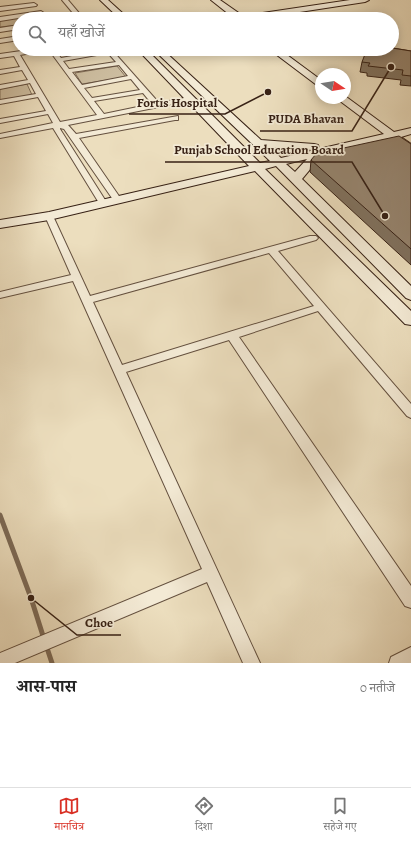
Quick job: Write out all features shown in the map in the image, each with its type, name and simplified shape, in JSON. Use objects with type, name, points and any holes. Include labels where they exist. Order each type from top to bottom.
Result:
[{"type":"street","points":[[65,0],[74,12]]},
{"type":"street","points":[[104,0],[117,12]]},
{"type":"street","points":[[205,0],[226,12]]},
{"type":"street","points":[[215,0],[230,12]]},
{"type":"street","points":[[274,12],[341,0]]},
{"type":"street","points":[[304,7],[365,0]]},
{"type":"street","points":[[0,9],[32,2],[40,12]]},
{"type":"street","points":[[0,19],[12,17]]},
{"type":"street","points":[[0,30],[12,28]]},
{"type":"street","points":[[0,41],[12,39]]},
{"type":"street","points":[[0,56],[12,54]]},
{"type":"street","points":[[17,56],[58,125],[56,129],[103,203]]},
{"type":"street","points":[[57,56],[102,116]]},
{"type":"street","points":[[60,60],[80,56]]},
{"type":"street","points":[[114,56],[157,105]]},
{"type":"street","points":[[148,56],[411,320]]},
{"type":"street","points":[[165,56],[277,161],[298,177],[411,282]]},
{"type":"street","points":[[283,56],[315,80]]},
{"type":"street","points":[[295,56],[315,70]]},
{"type":"street","points":[[68,71],[120,63]]},
{"type":"street","points":[[0,72],[25,68]]},
{"type":"street","points":[[80,87],[133,77]]},
{"type":"street","points":[[0,87],[32,81]]},
{"type":"street","points":[[90,100],[144,90]]},
{"type":"street","points":[[0,102],[41,95]]},
{"type":"street","points":[[351,95],[409,133]]},
{"type":"street","points":[[0,136],[189,99]]},
{"type":"street","points":[[349,104],[411,149]]},
{"type":"street","points":[[0,121],[50,112]]},
{"type":"street","points":[[74,137],[175,118]]},
{"type":"street","points":[[362,141],[374,122]]},
{"type":"street","points":[[58,125],[67,127],[118,200]]},
{"type":"street","points":[[0,224],[49,216],[362,141],[409,133]]},
{"type":"street","points":[[362,141],[411,149]]},
{"type":"street","points":[[258,143],[326,150]]},
{"type":"street","points":[[298,177],[326,150]]},
{"type":"street","points":[[229,173],[241,151]]},
{"type":"street","points":[[229,173],[256,175],[272,182]]},
{"type":"street","points":[[298,177],[411,295]]},
{"type":"street","points":[[49,216],[252,663]]},
{"type":"street","points":[[87,300],[313,238]]},
{"type":"street","points":[[272,250],[411,413]]},
{"type":"street","points":[[0,295],[77,278]]},
{"type":"street","points":[[119,370],[320,307]]},
{"type":"street","points":[[231,334],[411,600]]},
{"type":"street","points":[[0,661],[210,573]]},
{"type":"street","points":[[397,663],[411,655]]},
{"type":"shaded area","points":[[12,18],[12,26],[0,27],[0,20]]},
{"type":"shaded area","points":[[117,66],[126,77],[82,84],[75,73]]},
{"type":"shaded area","points":[[27,84],[32,95],[0,100],[0,89]]},
{"type":"building","points":[[399,49],[411,51],[411,76],[402,75],[403,70],[368,66],[370,63],[362,62],[364,56],[399,56]]},
{"type":"building","points":[[399,136],[411,144],[411,249],[311,160],[316,154]]},
{"type":"waterway","points":[[0,515],[31,598],[44,639]]},
{"type":"waterway","points":[[46,645],[52,663]]},
{"type":"place","name":"PUDA Bhavan","points":[[391,67]]},
{"type":"place","name":"Fortis Hospital","points":[[268,92]]},
{"type":"place","name":"Punjab School Education Board","points":[[385,216]]},
{"type":"place","name":"Choe","points":[[31,598]]}]
